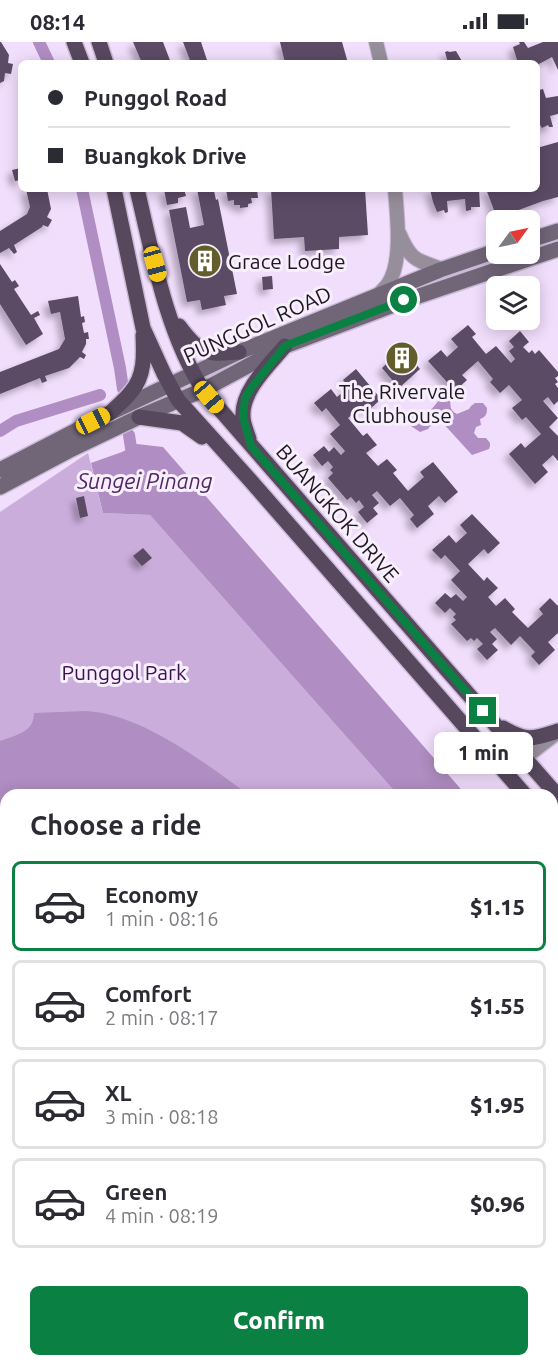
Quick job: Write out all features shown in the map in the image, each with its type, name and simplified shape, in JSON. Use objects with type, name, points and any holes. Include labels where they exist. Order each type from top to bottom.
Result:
[{"type":"main road","points":[[74,42],[81,60]]},
{"type":"main road","points":[[99,42],[105,60]]},
{"type":"main road","points":[[110,413],[131,392],[141,377],[144,353],[143,328],[115,192]]},
{"type":"main road","name":"BUANGKOK DRIVE","points":[[138,192],[165,303],[188,364],[203,390],[552,789]]},
{"type":"main road","points":[[540,237],[558,231]]},
{"type":"main road","name":"PUNGGOL ROAD","points":[[0,487],[68,451],[203,390],[285,346],[404,300],[558,249]]},
{"type":"main road","name":"PUNGGOL ROAD","points":[[0,470],[110,413],[239,352],[442,269],[486,254]]},
{"type":"main road","points":[[165,303],[177,324],[202,350],[214,353],[239,352]]},
{"type":"main road","points":[[143,328],[178,400],[520,789]]},
{"type":"main road","points":[[251,446],[243,417],[245,398],[285,346]]},
{"type":"main road","points":[[140,417],[182,423],[222,450]]},
{"type":"main road","points":[[495,724],[523,738],[533,739],[558,731]]},
{"type":"street","points":[[376,42],[380,60]]},
{"type":"street","points":[[378,295],[388,283],[396,260],[398,231],[395,192]]},
{"type":"street","points":[[398,231],[403,243],[414,258],[442,269]]},
{"type":"street","points":[[505,772],[558,731]]},
{"type":"green space","name":"Punggol Park","points":[[88,453],[103,513],[150,515],[393,789],[0,789],[0,512]]},
{"type":"water","points":[[445,397],[450,399],[452,409],[457,414],[469,409],[475,403],[483,403],[487,408],[486,414],[480,419],[481,425],[476,427],[474,433],[478,438],[486,438],[490,443],[489,449],[472,455],[441,421],[434,421],[428,429],[420,432],[411,426],[409,420],[413,414],[430,411],[440,399]]},
{"type":"water","name":"Sungei Pinang","points":[[137,444],[163,447],[461,789],[393,789],[150,515],[103,513],[91,463]]},
{"type":"water","points":[[86,711],[107,714],[129,721],[172,742],[241,789],[0,789],[0,741],[27,729],[31,725],[34,713]]},
{"type":"building","points":[[0,42],[9,55],[8,63],[13,64],[11,74],[5,73],[4,81],[0,83]]},
{"type":"building","points":[[133,42],[163,42],[170,60],[141,60]]},
{"type":"building","points":[[183,42],[201,42],[207,60],[190,60]]},
{"type":"building","points":[[280,42],[342,42],[347,60],[284,60]]},
{"type":"building","points":[[519,42],[524,42],[528,48],[543,42],[558,42],[558,70],[552,57],[540,63],[540,60],[517,60],[513,47],[520,44]]},
{"type":"building","points":[[456,51],[461,60],[447,60],[445,52]]},
{"type":"building","points":[[543,89],[546,98],[558,96],[558,114],[550,116],[553,127],[548,125],[542,128],[540,125],[540,90]]},
{"type":"building","points":[[558,142],[558,197],[519,210],[494,210],[487,192],[540,192],[540,147]]},
{"type":"building","points":[[18,169],[18,180],[15,181],[12,170]]},
{"type":"building","points":[[27,192],[48,192],[51,209],[47,217],[52,220],[48,227],[43,225],[14,245],[17,252],[14,254],[9,248],[0,253],[0,231],[27,214],[30,207]]},
{"type":"building","points":[[165,192],[185,192],[186,196],[178,198],[178,203],[167,205]]},
{"type":"building","name":"Grace Lodge","points":[[198,192],[214,192],[216,200],[218,199],[237,294],[224,296],[226,305],[202,310],[200,300],[187,302],[169,210],[186,207],[190,228],[204,225]]},
{"type":"building","points":[[226,192],[257,192],[258,198],[251,198],[252,203],[248,204],[248,207],[240,208],[240,205],[234,205],[234,200],[228,201]]},
{"type":"building","points":[[271,192],[365,192],[368,235],[339,237],[339,249],[305,251],[304,237],[274,239]]},
{"type":"building","points":[[431,192],[479,192],[480,207],[471,207],[471,210],[466,211],[465,199],[447,201],[448,212],[445,213],[444,210],[437,212]]},
{"type":"building","points":[[0,264],[12,282],[15,280],[19,286],[14,289],[31,315],[38,311],[40,315],[34,318],[43,334],[26,345],[0,304]]},
{"type":"building","points":[[272,276],[273,289],[263,290],[262,277]]},
{"type":"building","points":[[78,296],[81,317],[84,316],[85,322],[82,323],[84,333],[88,332],[89,339],[86,339],[82,352],[86,355],[84,359],[80,357],[69,368],[45,376],[47,381],[42,383],[40,378],[0,394],[0,372],[59,349],[65,339],[60,312],[51,314],[48,301]]},
{"type":"building","points":[[468,325],[476,334],[472,337],[486,354],[496,346],[511,363],[515,359],[509,351],[514,347],[509,341],[520,331],[529,342],[523,347],[529,353],[532,350],[535,354],[539,350],[558,372],[555,378],[558,382],[555,384],[558,388],[558,401],[554,405],[548,397],[543,401],[558,418],[549,427],[558,436],[558,461],[553,455],[542,465],[548,472],[535,484],[509,454],[521,443],[525,448],[541,434],[526,417],[522,420],[512,408],[522,400],[509,385],[500,393],[490,382],[493,379],[478,361],[462,375],[467,380],[455,391],[428,361],[441,350],[447,357],[458,347],[451,339]]},
{"type":"building","name":"The Rivervale Clubhouse","points":[[403,348],[420,369],[399,388],[382,368]]},
{"type":"building","points":[[356,369],[381,399],[369,410],[365,405],[348,418],[363,436],[367,433],[377,445],[366,453],[378,466],[387,459],[397,470],[393,473],[408,491],[424,477],[420,472],[433,462],[458,492],[445,503],[439,496],[428,506],[434,514],[417,528],[410,519],[414,515],[400,498],[390,506],[377,491],[372,495],[379,503],[373,508],[378,514],[367,523],[358,512],[364,507],[359,500],[356,503],[351,497],[347,500],[328,478],[333,473],[330,470],[333,467],[328,461],[322,466],[313,455],[324,446],[329,452],[334,447],[341,455],[345,451],[330,434],[340,425],[326,408],[322,412],[314,403],[331,389],[337,397],[349,387],[343,380]]},
{"type":"building","points":[[84,496],[88,516],[80,518],[76,498]]},
{"type":"building","points":[[472,514],[500,543],[488,554],[484,549],[468,564],[484,581],[487,577],[498,588],[488,597],[496,606],[505,598],[515,609],[512,612],[528,628],[543,614],[539,609],[550,598],[558,606],[558,633],[548,642],[555,650],[539,665],[531,656],[535,652],[520,636],[511,645],[495,628],[490,632],[497,639],[492,644],[498,650],[487,660],[477,649],[483,644],[477,638],[474,641],[471,638],[467,641],[451,624],[456,620],[453,617],[456,614],[450,608],[445,613],[435,603],[445,593],[451,598],[456,594],[463,601],[467,597],[451,580],[460,571],[445,555],[441,559],[432,550],[449,535],[456,543],[467,533],[460,525]]},
{"type":"building","points":[[143,548],[152,558],[142,566],[133,556]]},
{"type":"waterway","points":[[39,42],[48,60]]},
{"type":"waterway","points":[[83,192],[123,389]]},
{"type":"waterway","points":[[0,431],[16,421],[100,395]]},
{"type":"waterway","points":[[129,435],[131,448]]},
{"type":"place","name":"Grace Lodge","points":[[205,261]]},
{"type":"place","name":"The Rivervale Clubhouse","points":[[402,358]]},
{"type":"route","points":[[404,300],[285,346],[245,398],[243,417],[251,446],[483,711]]}]
